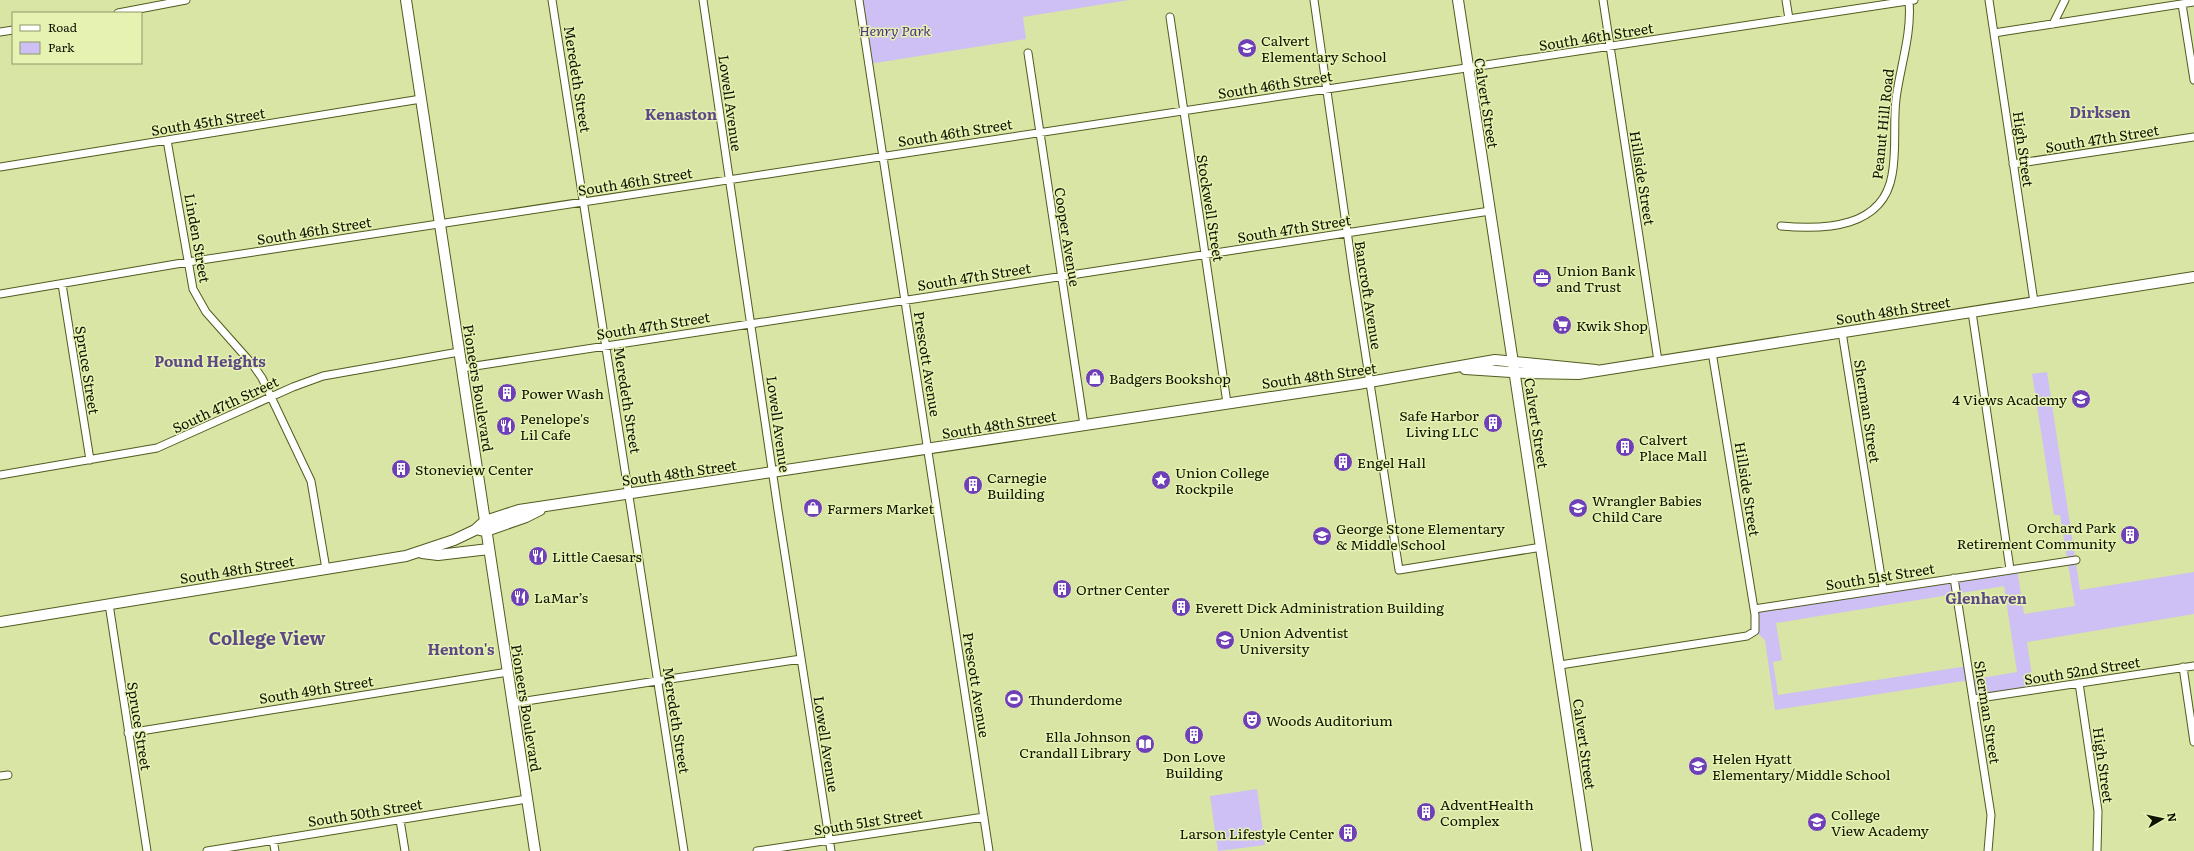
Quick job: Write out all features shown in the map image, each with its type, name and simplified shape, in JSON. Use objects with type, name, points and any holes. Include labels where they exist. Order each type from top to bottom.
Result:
[{"type":"main road","name":"Pioneers Boulevard","points":[[406,0],[488,549],[535,851]]},
{"type":"main road","name":"Calvert Street","points":[[1458,0],[1467,68],[1542,547],[1587,851]]},
{"type":"main road","name":"South 48th Street","points":[[1457,368],[1561,375],[2194,277]]},
{"type":"main road","name":"South 48th Street","points":[[0,622],[420,553],[475,530],[485,521],[518,510],[545,508],[772,472],[1370,382],[1485,362],[1513,361],[1596,370]]},
{"type":"main road","name":"South 48th Street","points":[[475,530],[486,531],[526,518],[545,508]]},
{"type":"main road","points":[[420,553],[438,555],[488,549]]},
{"type":"street","points":[[123,12],[186,0]]},
{"type":"street","name":"Meredeth Street","points":[[552,0],[630,494],[684,851]]},
{"type":"street","name":"Lowell Avenue","points":[[703,0],[772,472],[831,851]]},
{"type":"street","name":"Prescott Avenue","points":[[859,0],[989,851]]},
{"type":"street","name":"Bancroft Avenue","points":[[1314,0],[1325,89],[1399,570],[1542,547]]},
{"type":"street","name":"Hillside Street","points":[[1603,0],[1658,361]]},
{"type":"street","points":[[1786,0],[1788,19]]},
{"type":"street","name":"South 46th Street","points":[[0,294],[188,262],[1912,0]]},
{"type":"street","name":"Peanut Hill Road","points":[[1781,226],[1816,227],[1851,222],[1864,217],[1874,210],[1888,191],[1892,176],[1898,79],[1912,0]]},
{"type":"street","name":"High Street","points":[[1989,0],[2034,302]]},
{"type":"street","points":[[2052,24],[2064,0]]},
{"type":"street","points":[[1994,33],[2194,2]]},
{"type":"street","points":[[2182,4],[2194,80]]},
{"type":"street","name":"Stockwell Street","points":[[1170,17],[1227,403]]},
{"type":"street","points":[[0,32],[12,30]]},
{"type":"street","name":"Cooper Avenue","points":[[1028,53],[1084,425]]},
{"type":"street","name":"South 45th Street","points":[[0,167],[421,100]]},
{"type":"street","name":"South 47th Street","points":[[2013,164],[2194,137]]},
{"type":"street","name":"Linden Street","points":[[168,140],[190,276],[199,301],[253,364],[272,398],[311,481],[326,569]]},
{"type":"street","name":"South 47th Street","points":[[462,368],[1490,211]]},
{"type":"street","name":"Spruce Street","points":[[62,284],[90,460]]},
{"type":"street","points":[[1972,312],[2010,569]]},
{"type":"street","name":"Sherman Street","points":[[1842,332],[1882,589]]},
{"type":"street","name":"South 47th Street","points":[[0,475],[157,448],[322,376],[459,352]]},
{"type":"street","name":"Hillside Street","points":[[1560,665],[1747,636],[1755,631],[1754,609],[1712,352]]},
{"type":"street","name":"South 51st Street","points":[[1754,609],[2076,560]]},
{"type":"street","name":"Sherman Street","points":[[1954,578],[1991,815],[1988,851]]},
{"type":"street","name":"Spruce Street","points":[[109,604],[146,851]]},
{"type":"street","points":[[513,703],[801,659]]},
{"type":"street","name":"South 52nd Street","points":[[1973,700],[2194,666]]},
{"type":"street","points":[[2183,667],[2194,742]]},
{"type":"street","name":"South 49th Street","points":[[128,733],[508,672]]},
{"type":"street","name":"High Street","points":[[2079,683],[2098,811],[2097,851]]},
{"type":"street","name":"South 50th Street","points":[[207,851],[527,799]]},
{"type":"street","name":"South 51st Street","points":[[757,851],[984,817]]},
{"type":"street","points":[[400,820],[404,851]]},
{"type":"street","points":[[273,840],[275,851]]},
{"type":"green space","name":"Henry Park","points":[[859,0],[1129,0],[1023,17],[1026,39],[869,64]]},
{"type":"green space","points":[[2047,372],[2080,590],[2194,572],[2194,614],[2027,642],[2034,690],[1973,699],[1970,680],[1775,710],[1765,640],[1755,631],[1754,609],[2017,568],[2024,614],[2075,606],[2060,515],[2054,515],[2032,374]],"holes":[[[2004,586],[2017,672],[1970,680],[1968,666],[1778,695],[1773,662],[1782,660],[1776,623]]]},
{"type":"green space","points":[[1257,789],[1265,845],[1218,851],[1210,796]]},
{"type":"place","name":"Calvert Elementary School","points":[[1247,48]]},
{"type":"place","name":"Union Bank and Trust","points":[[1542,278]]},
{"type":"place","name":"Kwik Shop","points":[[1562,325]]},
{"type":"place","name":"Badgers Bookshop","points":[[1095,378]]},
{"type":"place","name":"Power Wash","points":[[507,393]]},
{"type":"place","name":"4 Views Academy","points":[[2081,399]]},
{"type":"place","name":"Safe Harbor Living LLC","points":[[1493,423]]},
{"type":"place","name":"Penelope's Lil Cafe","points":[[506,426]]},
{"type":"place","name":"Calvert Place Mall","points":[[1625,447]]},
{"type":"place","name":"Engel Hall","points":[[1343,462]]},
{"type":"place","name":"Stoneview Center","points":[[401,469]]},
{"type":"place","name":"Union College Rockpile","points":[[1161,480]]},
{"type":"place","name":"Carnegie Building","points":[[973,485]]},
{"type":"place","name":"Farmers Market","points":[[813,508]]},
{"type":"place","name":"Wrangler Babies Child Care","points":[[1578,508]]},
{"type":"place","name":"Orchard Park Retirement Community","points":[[2130,535]]},
{"type":"place","name":"George Stone Elementary & Middle School","points":[[1322,536]]},
{"type":"place","name":"Little Caesars","points":[[538,556]]},
{"type":"place","name":"Ortner Center","points":[[1062,589]]},
{"type":"place","name":"LaMar’s","points":[[520,597]]},
{"type":"place","name":"Everett Dick Administration Building","points":[[1181,607]]},
{"type":"place","name":"Union Adventist University","points":[[1225,640]]},
{"type":"place","name":"Thunderdome","points":[[1014,699]]},
{"type":"place","name":"Woods Auditorium","points":[[1252,720]]},
{"type":"place","name":"Don Love Building","points":[[1194,735]]},
{"type":"place","name":"Ella Johnson Crandall Library","points":[[1145,744]]},
{"type":"place","name":"Helen Hyatt Elementary/Middle School","points":[[1698,766]]},
{"type":"place","name":"AdventHealth Complex","points":[[1426,812]]},
{"type":"place","name":"College View Academy","points":[[1817,822]]},
{"type":"place","name":"Larson Lifestyle Center","points":[[1348,833]]},
{"type":"district","name":"Dirksen","points":[[2100,111]]},
{"type":"district","name":"Kenaston","points":[[681,113]]},
{"type":"district","name":"Pound Heights","points":[[210,360]]},
{"type":"district","name":"Glenhaven","points":[[1986,597]]},
{"type":"district","name":"College View","points":[[267,637]]},
{"type":"district","name":"Henton's","points":[[461,648]]}]
